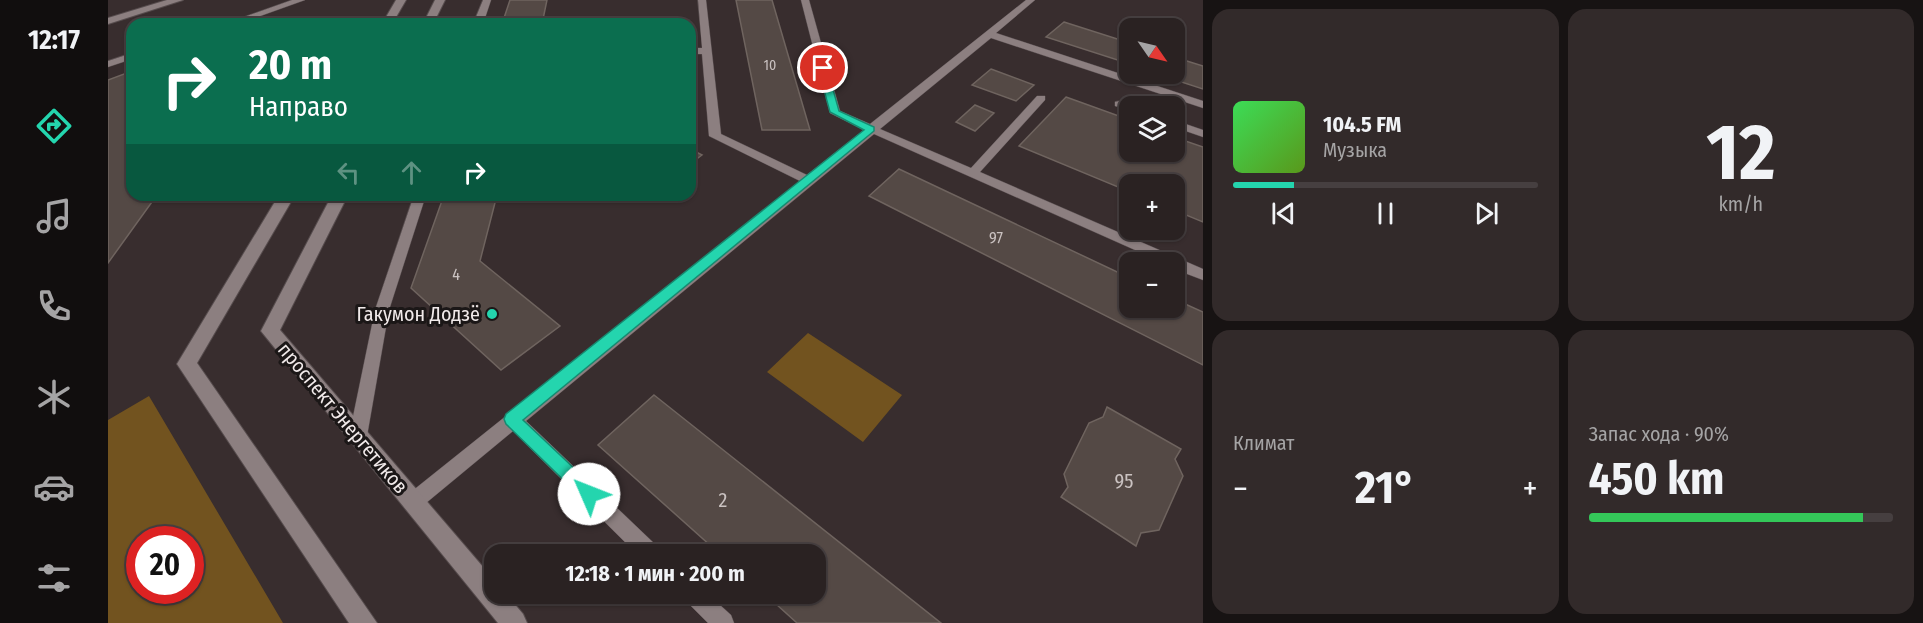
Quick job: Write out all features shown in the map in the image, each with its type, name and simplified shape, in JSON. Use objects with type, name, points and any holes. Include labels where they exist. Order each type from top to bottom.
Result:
[{"type":"street","points":[[108,21],[162,2],[177,0]]},
{"type":"street","points":[[390,18],[401,0]]},
{"type":"street","points":[[431,18],[440,0]]},
{"type":"street","points":[[283,201],[188,364],[364,623]]},
{"type":"street","name":"проспект Энергетиков","points":[[337,201],[270,331],[514,623]]},
{"type":"lane","points":[[248,18],[301,0]]},
{"type":"lane","points":[[480,18],[487,0]]},
{"type":"lane","points":[[702,0],[716,136],[808,180]]},
{"type":"lane","points":[[805,0],[835,112],[1149,252]]},
{"type":"lane","points":[[413,502],[512,419],[1031,0]]},
{"type":"lane","points":[[989,34],[1203,105]]},
{"type":"lane","points":[[696,51],[708,51]]},
{"type":"lane","points":[[108,64],[126,58]]},
{"type":"lane","points":[[973,173],[1041,98]]},
{"type":"lane","points":[[1185,127],[1203,134]]},
{"type":"lane","points":[[358,436],[382,310],[418,201]]},
{"type":"lane","points":[[1185,268],[1203,275]]},
{"type":"lane","points":[[512,419],[641,544]]},
{"type":"lane","points":[[703,604],[723,623]]},
{"type":"shaded area","points":[[808,333],[902,395],[863,442],[767,372]]},
{"type":"shaded area","points":[[149,396],[283,623],[108,623],[108,420]]},
{"type":"building","points":[[510,0],[547,0],[543,18],[504,18]]},
{"type":"building","points":[[736,0],[772,0],[810,130],[762,130]]},
{"type":"building","points":[[1064,22],[1119,40],[1119,60],[1046,37]]},
{"type":"building","points":[[1185,60],[1203,66],[1203,89],[1185,83]]},
{"type":"building","points":[[991,69],[1034,85],[1016,101],[972,85]]},
{"type":"building","points":[[126,73],[126,201],[153,201],[108,263],[108,80]]},
{"type":"building","points":[[1066,97],[1119,116],[1119,162],[1185,162],[1185,141],[1203,147],[1203,222],[1185,215],[1185,174],[1119,174],[1119,187],[1019,146]]},
{"type":"building","points":[[975,105],[994,113],[975,131],[956,122]]},
{"type":"building","points":[[899,169],[1119,273],[1119,318],[1185,318],[1185,304],[1203,312],[1203,365],[869,196]]},
{"type":"building","points":[[442,201],[495,201],[480,261],[560,326],[501,370],[411,288]]},
{"type":"building","points":[[654,395],[941,623],[797,623],[776,604],[826,604],[826,544],[709,544],[598,445]]},
{"type":"building","points":[[1107,407],[1181,449],[1175,459],[1183,476],[1159,530],[1141,533],[1136,546],[1061,497],[1068,487],[1064,474],[1089,423],[1103,417]]},
{"type":"place","name":"Гакумон Додзё","points":[[492,314]]},
{"type":"route","points":[[589,494],[512,419],[871,129],[835,112],[823,68]]}]
